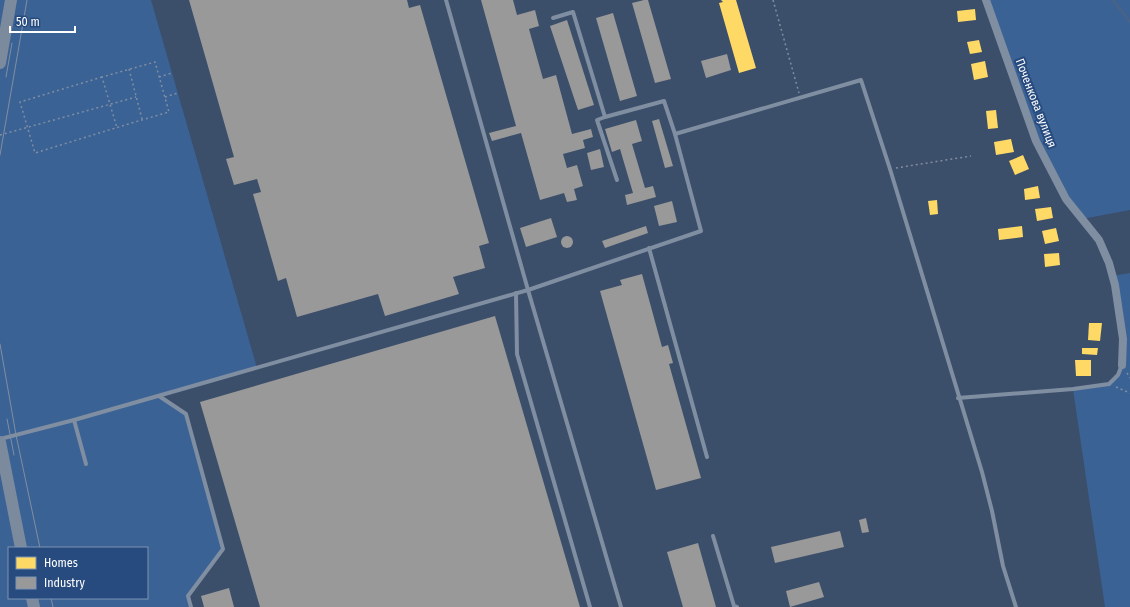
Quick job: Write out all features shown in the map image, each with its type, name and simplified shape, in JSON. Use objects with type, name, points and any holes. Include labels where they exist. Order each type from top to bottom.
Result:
[{"type":"main road","points":[[0,63],[12,0]]},
{"type":"main road","points":[[0,441],[21,547]]},
{"type":"street","name":"Поченкова вулиця","points":[[986,0],[1036,141],[1066,199],[1099,240],[1109,263],[1115,285],[1123,339],[1122,365]]},
{"type":"lane","points":[[446,0],[528,290],[621,607]]},
{"type":"lane","points":[[553,18],[573,12],[605,117]]},
{"type":"lane","points":[[675,134],[861,80],[890,169],[958,398],[982,472],[992,511],[1002,566],[1016,607]]},
{"type":"lane","points":[[0,441],[528,290],[701,231],[675,134],[664,102],[597,120],[617,180]]},
{"type":"lane","points":[[649,248],[707,457]]},
{"type":"lane","points":[[516,293],[517,354],[590,607]]},
{"type":"lane","points":[[958,398],[1073,389],[1109,384],[1118,375],[1122,365]]},
{"type":"lane","points":[[159,396],[186,414],[223,549],[188,596],[191,607]]},
{"type":"lane","points":[[74,420],[86,464]]},
{"type":"lane","points":[[713,536],[734,606],[737,607]]},
{"type":"path","points":[[773,0],[800,97]]},
{"type":"path","points":[[155,62],[169,112],[142,119],[35,153],[20,102],[129,69],[155,62]]},
{"type":"path","points":[[129,69],[142,119]]},
{"type":"path","points":[[159,77],[172,73]]},
{"type":"path","points":[[102,77],[117,128]]},
{"type":"path","points":[[165,97],[178,93]]},
{"type":"path","points":[[0,135],[136,97]]},
{"type":"path","points":[[890,169],[971,156]]},
{"type":"path","points":[[1109,384],[1130,393]]},
{"type":"shaded area","points":[[0,0],[151,0],[257,368],[159,396],[186,414],[223,549],[188,596],[191,607],[0,607]]},
{"type":"shaded area","points":[[986,0],[1130,0],[1130,210],[1082,219],[1036,141]]},
{"type":"shaded area","points":[[1130,273],[1130,607],[1105,607],[1073,389],[1107,384],[1110,383],[1116,375],[1121,348],[1119,316],[1112,276]]},
{"type":"building: Homes","points":[[721,0],[736,0],[756,68],[739,73],[719,3],[723,2]]},
{"type":"building: Homes","points":[[975,9],[976,20],[958,22],[957,11]]},
{"type":"building: Homes","points":[[979,40],[982,52],[970,54],[967,42]]},
{"type":"building: Homes","points":[[985,61],[988,77],[974,80],[971,64]]},
{"type":"building: Homes","points":[[996,110],[998,128],[988,129],[986,111]]},
{"type":"building: Homes","points":[[1011,139],[1014,152],[996,155],[994,142]]},
{"type":"building: Homes","points":[[1023,155],[1029,169],[1015,175],[1009,161]]},
{"type":"building: Homes","points":[[1038,186],[1040,198],[1025,200],[1024,189]]},
{"type":"building: Homes","points":[[937,200],[938,214],[930,215],[928,201]]},
{"type":"building: Homes","points":[[1051,207],[1053,218],[1037,221],[1035,209]]},
{"type":"building: Homes","points":[[1022,226],[1023,237],[999,240],[998,229]]},
{"type":"building: Homes","points":[[1056,228],[1059,241],[1045,244],[1042,231]]},
{"type":"building: Homes","points":[[1059,253],[1060,265],[1045,267],[1044,254]]},
{"type":"building: Homes","points":[[1089,323],[1102,323],[1100,341],[1088,340]]},
{"type":"building: Homes","points":[[1082,348],[1098,348],[1097,355],[1082,354]]},
{"type":"building: Homes","points":[[1075,360],[1091,360],[1091,376],[1076,376]]},
{"type":"building: Industry","points":[[189,0],[407,0],[409,8],[420,5],[489,243],[479,246],[485,268],[453,277],[459,294],[385,316],[378,294],[297,317],[286,278],[278,281],[253,194],[261,192],[257,179],[234,185],[226,159],[234,157]]},
{"type":"building: Industry","points":[[481,0],[513,0],[517,15],[535,10],[539,26],[529,29],[543,79],[556,75],[572,134],[591,129],[593,137],[583,140],[585,148],[563,154],[567,168],[577,165],[583,186],[574,189],[577,200],[567,202],[564,193],[540,200],[521,133],[492,141],[489,133],[516,126]]},
{"type":"building: Industry","points":[[648,0],[671,79],[655,83],[632,3]]},
{"type":"building: Industry","points":[[613,13],[637,96],[620,101],[596,18]]},
{"type":"building: Industry","points":[[567,20],[594,105],[578,110],[550,26]]},
{"type":"building: Industry","points":[[727,54],[731,70],[706,78],[701,61]]},
{"type":"building: Industry","points":[[659,119],[673,166],[665,168],[652,121]]},
{"type":"building: Industry","points":[[636,120],[642,141],[632,144],[645,188],[653,186],[656,197],[627,205],[625,195],[633,193],[620,149],[612,152],[605,129]]},
{"type":"building: Industry","points":[[600,149],[604,167],[591,170],[587,153]]},
{"type":"building: Industry","points":[[672,201],[677,222],[659,226],[654,206]]},
{"type":"building: Industry","points":[[551,218],[557,237],[526,247],[520,228]]},
{"type":"building: Industry","points":[[646,226],[648,233],[605,248],[602,241]]},
{"type":"building: Industry","points":[[569,236],[572,237],[572,247],[565,248],[562,247],[561,240],[562,237]]},
{"type":"building: Industry","points":[[642,274],[662,347],[668,345],[673,363],[669,364],[701,478],[656,490],[600,291],[622,285],[620,280]]},
{"type":"building: Industry","points":[[495,316],[580,607],[260,607],[200,402]]},
{"type":"building: Industry","points":[[866,518],[869,532],[862,533],[859,520]]},
{"type":"building: Industry","points":[[840,531],[844,547],[775,563],[771,547]]},
{"type":"building: Industry","points":[[698,543],[716,607],[683,607],[667,552]]},
{"type":"building: Industry","points":[[819,582],[824,597],[790,607],[786,591]]},
{"type":"building: Industry","points":[[229,588],[234,607],[204,607],[201,596]]},
{"type":"waterway","points":[[1113,0],[1130,22]]},
{"type":"tram line","points":[[0,155],[27,0]]},
{"type":"tram line","points":[[6,77],[12,43]]},
{"type":"tram line","points":[[0,344],[16,435],[40,547]]},
{"type":"tram line","points":[[7,419],[14,455]]},
{"type":"tram line","points":[[51,599],[53,607]]}]
